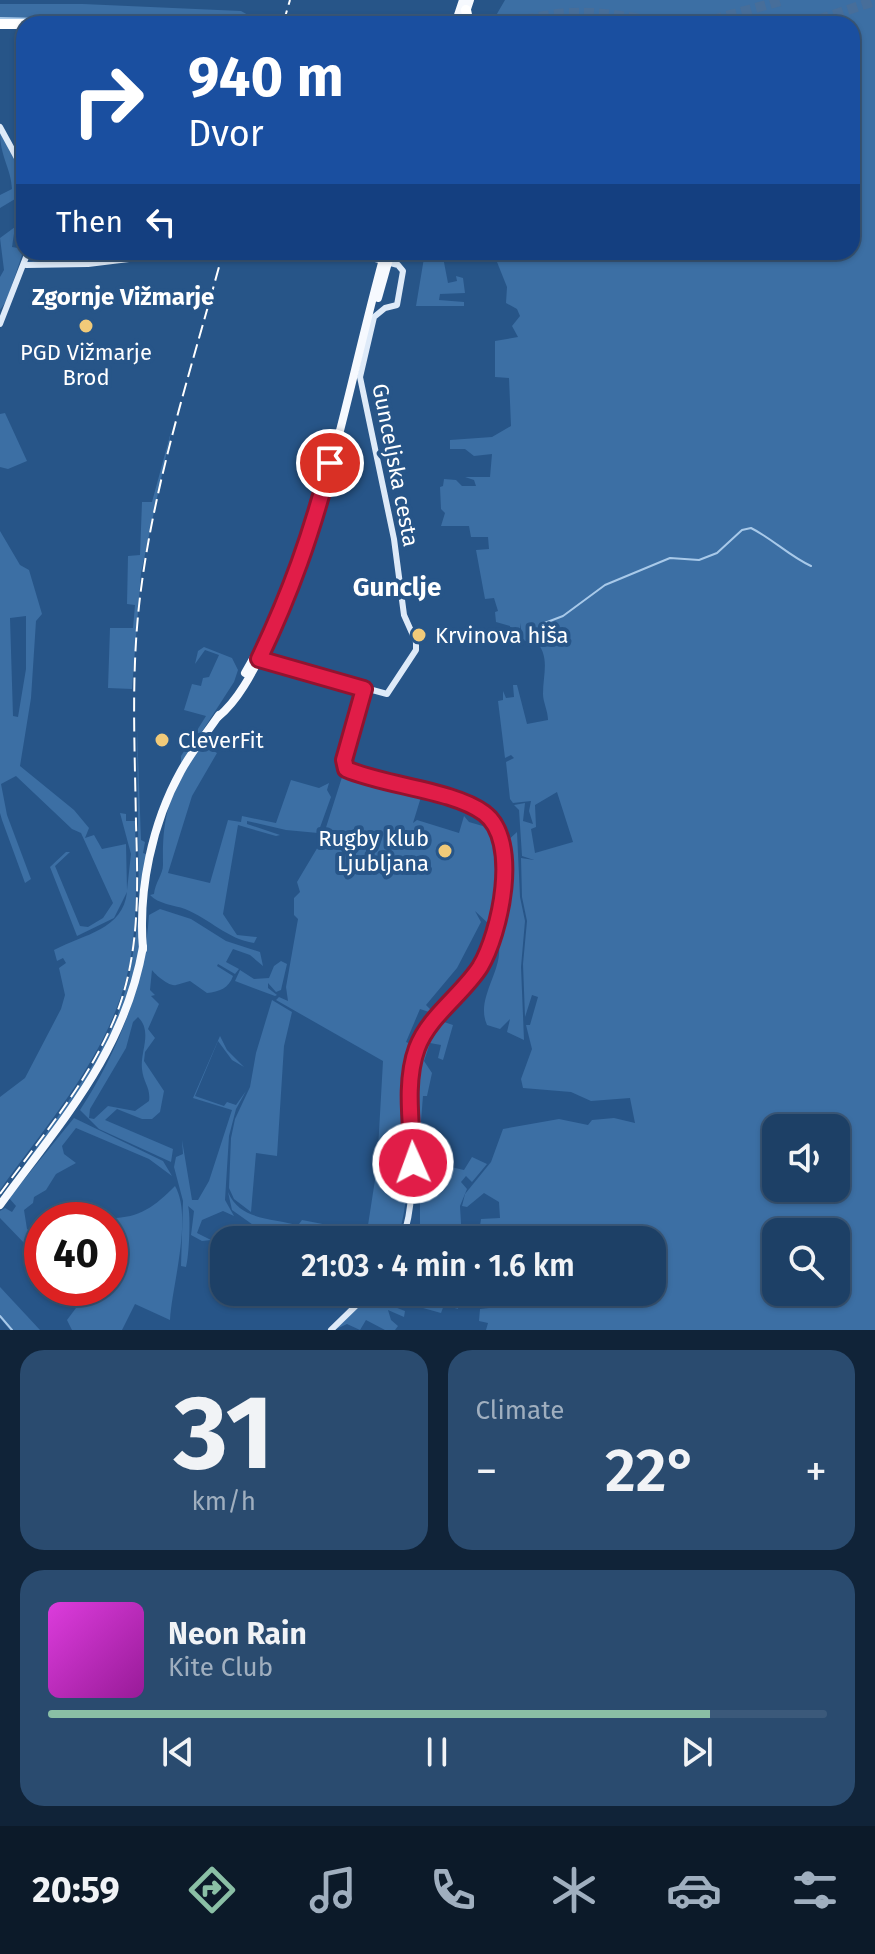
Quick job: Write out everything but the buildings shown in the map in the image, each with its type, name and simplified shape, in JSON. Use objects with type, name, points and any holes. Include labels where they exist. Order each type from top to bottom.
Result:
[{"type":"main road","points":[[0,1205],[76,1104],[113,1043],[132,999],[143,949],[149,859],[172,788],[186,761],[256,658],[286,601],[312,532],[386,260]]},
{"type":"street","points":[[0,127],[16,156]]},
{"type":"street","points":[[0,324],[28,260]]},
{"type":"street","points":[[40,260],[53,264]]},
{"type":"street","points":[[26,265],[121,260]]},
{"type":"street","name":"Gunceljska cesta","points":[[364,689],[387,694],[393,679],[413,656],[416,642],[404,615],[394,539],[360,377],[374,317],[395,305],[403,271],[391,260]]},
{"type":"street","points":[[256,658],[364,689],[344,760],[346,769],[477,808],[499,829],[504,852],[498,919],[487,953],[473,976],[425,1033],[414,1060],[412,1193],[405,1226]]},
{"type":"street","points":[[331,1330],[356,1306]]},
{"type":"shaded area","points":[[505,0],[875,0],[875,1330],[486,1330],[488,1323],[479,1321],[480,1309],[489,1306],[666,1306],[666,1226],[480,1226],[481,1219],[500,1218],[499,1202],[484,1193],[467,1207],[462,1206],[465,1194],[491,1162],[503,1129],[559,1119],[588,1125],[592,1120],[614,1118],[635,1123],[630,1098],[591,1101],[571,1092],[523,1088],[521,1079],[532,1049],[526,1025],[530,1025],[538,997],[532,995],[525,1017],[523,964],[527,921],[522,897],[521,858],[534,860],[522,856],[519,810],[514,805],[525,803],[523,821],[533,824],[529,811],[531,801],[513,803],[510,799],[506,762],[514,758],[511,755],[505,758],[498,701],[503,700],[503,691],[506,698],[514,697],[513,685],[517,685],[527,724],[548,720],[543,694],[544,658],[534,638],[528,642],[521,639],[521,623],[519,635],[511,639],[510,626],[496,622],[495,612],[498,611],[494,598],[485,599],[476,550],[489,549],[488,537],[471,537],[469,526],[441,526],[445,513],[441,509],[440,487],[444,479],[456,480],[462,486],[476,486],[474,480],[465,477],[490,477],[492,454],[474,456],[465,449],[450,449],[450,440],[492,437],[511,426],[509,378],[495,377],[495,341],[518,337],[512,326],[520,316],[517,309],[506,303],[507,287],[496,260],[860,260],[860,16],[496,16]],"holes":[[[557,792],[573,842],[535,853],[531,829],[536,827],[535,805]]]},
{"type":"shaded area","points":[[0,4],[83,4],[241,11],[248,16],[16,16],[16,19],[0,19]]},
{"type":"shaded area","points":[[0,132],[16,161],[16,193],[15,199],[0,208],[0,195],[12,189]]},
{"type":"shaded area","points":[[15,227],[12,247],[16,248],[16,260],[20,260],[7,300],[0,310],[0,277],[4,270],[0,238]]},
{"type":"shaded area","points":[[424,260],[444,260],[448,283],[457,281],[456,276],[463,278],[465,293],[440,294],[439,300],[464,302],[464,306],[416,306]]},
{"type":"shaded area","points":[[5,413],[27,461],[8,469],[0,467],[0,414]]},
{"type":"shaded area","points":[[172,428],[141,573],[132,689],[108,688],[110,628],[133,628],[135,605],[127,604],[128,556],[140,555],[142,502],[152,502]]},
{"type":"shaded area","points":[[0,531],[20,565],[29,570],[42,614],[36,621],[31,698],[20,766],[74,810],[89,828],[85,838],[94,835],[102,849],[126,844],[127,890],[131,854],[120,813],[126,814],[126,821],[135,821],[136,872],[131,956],[112,1021],[79,1080],[0,1190],[0,1097],[25,1078],[61,1009],[65,995],[59,968],[66,963],[63,958],[57,961],[54,950],[110,923],[118,915],[124,905],[127,892],[114,918],[77,936],[50,867],[66,852],[70,852],[55,866],[80,926],[88,927],[103,918],[113,903],[81,833],[72,829],[16,776],[1,784],[7,815],[31,879],[25,883],[0,813]],"holes":[[[26,616],[26,669],[18,717],[13,716],[10,618]]]},
{"type":"shaded area","points":[[204,647],[232,658],[238,670],[234,682],[181,764],[181,756],[206,716],[184,710],[192,684],[201,686],[219,655],[205,650],[195,664],[198,651]]},
{"type":"shaded area","points":[[137,728],[141,840],[145,842],[143,853],[146,854],[138,965],[129,1001],[89,1079],[0,1201],[95,1062],[117,1017],[129,979],[139,914]]},
{"type":"shaded area","points":[[201,744],[217,753],[192,796],[168,873],[210,883],[228,820],[241,822],[242,816],[276,823],[291,780],[319,788],[329,783],[327,790],[331,797],[318,833],[247,821],[247,824],[280,835],[276,836],[238,825],[223,914],[237,935],[257,937],[254,943],[235,937],[194,913],[150,895],[154,894],[163,868],[164,829],[170,802]]},
{"type":"shaded area","points":[[343,774],[421,797],[413,823],[417,820],[459,833],[464,816],[469,822],[493,829],[499,842],[500,862],[491,926],[475,911],[481,922],[457,968],[426,1005],[435,1014],[420,1009],[406,1042],[413,1045],[407,1094],[407,1192],[400,1226],[368,1226],[377,1167],[383,1061],[276,1000],[279,997],[288,1001],[286,987],[298,919],[294,915],[294,898],[300,892],[297,882],[322,840]]},
{"type":"shaded area","points":[[517,832],[520,897],[525,921],[521,967],[524,1040],[507,1032],[510,1019],[500,1029],[487,1025],[484,1014],[487,992],[498,960],[497,938],[506,842]]},
{"type":"shaded area","points":[[160,909],[191,919],[226,941],[260,952],[263,966],[250,955],[233,949],[226,962],[239,969],[235,974],[218,964],[233,976],[223,989],[207,993],[190,981],[169,984],[152,970],[150,990],[155,995],[151,996],[159,1004],[148,1029],[155,1038],[145,1052],[144,1061],[164,1091],[160,1112],[152,1119],[142,1119],[117,1109],[105,1120],[173,1149],[171,1162],[99,1129],[80,1110],[106,1065],[127,1017],[142,966],[149,915]],"holes":[[[138,1017],[145,1029],[142,1069],[149,1101],[135,1111],[108,1106],[94,1119],[89,1118],[90,1109],[126,1048],[133,1022]]]},
{"type":"shaded area","points":[[281,961],[287,964],[281,990],[276,992],[268,983],[275,996],[235,981],[240,970],[254,979],[269,978],[274,966]]},
{"type":"shaded area","points":[[272,1000],[292,1012],[284,1046],[277,1156],[256,1153],[251,1212],[234,1199],[229,1188],[231,1138],[235,1119],[250,1087],[256,1053]]},
{"type":"shaded area","points":[[438,1020],[453,1025],[443,1060],[438,1058],[441,1045],[430,1043],[424,1061],[432,1073],[427,1096],[423,1096],[418,1158],[413,1121],[414,1075],[422,1043]]},
{"type":"shaded area","points":[[220,1036],[227,1050],[244,1067],[232,1060],[218,1041],[195,1096],[224,1106],[227,1102],[236,1105],[246,1091],[236,1109],[229,1136],[225,1200],[234,1216],[223,1211],[202,1220],[197,1233],[210,1240],[202,1241],[191,1235],[194,1211],[188,1206],[186,1267],[181,1266],[183,1201],[174,1167],[176,1157],[183,1154],[182,1140],[192,1200],[198,1200],[209,1181],[232,1110],[193,1098]]},
{"type":"shaded area","points":[[74,1118],[163,1161],[172,1176],[149,1159],[76,1128],[62,1146],[64,1154],[76,1163],[56,1174],[46,1190],[34,1197],[33,1202],[24,1202],[24,1243],[0,1218],[0,1211],[5,1208],[12,1212],[16,1206],[9,1198]]},
{"type":"shaded area","points":[[472,1157],[487,1164],[472,1182],[466,1176],[461,1182],[467,1189],[460,1206],[461,1226],[420,1226],[420,1167],[435,1172],[433,1163],[464,1170]]},
{"type":"shaded area","points":[[175,1186],[182,1215],[170,1320],[135,1304],[122,1330],[72,1330],[67,1320],[78,1306],[128,1306],[128,1216],[160,1200]]},
{"type":"shaded area","points":[[228,1192],[234,1202],[249,1214],[299,1226],[255,1226],[232,1210]]},
{"type":"shaded area","points":[[302,1220],[333,1226],[303,1226],[299,1224]]},
{"type":"shaded area","points":[[0,1287],[40,1330],[10,1330],[0,1318]]},
{"type":"shaded area","points":[[359,1306],[392,1306],[405,1311],[404,1317],[388,1310],[391,1320],[398,1326],[395,1330],[385,1330],[366,1320],[360,1330],[347,1324],[334,1330]]},
{"type":"shaded area","points":[[416,1306],[444,1306],[441,1313]]},
{"type":"waterway","points":[[0,18],[16,18]]},
{"type":"waterway","points":[[542,624],[563,616],[605,585],[670,558],[699,560],[717,553],[742,530],[751,528],[811,566]]},
{"type":"waterway","points":[[0,1316],[12,1330]]},
{"type":"tunnel","points":[[727,16],[784,0]]},
{"type":"tunnel","points":[[829,16],[875,1]]},
{"type":"tunnel","points":[[544,16],[563,13],[620,16]]},
{"type":"railway","points":[[285,16],[290,0]]},
{"type":"railway","points":[[0,1194],[80,1083],[107,1035],[125,987],[134,941],[137,895],[134,688],[139,606],[163,472],[221,260]]},
{"type":"place","name":"PGD Vižmarje Brod","points":[[86,326]]},
{"type":"place","name":"Krvinova hiša","points":[[419,635]]},
{"type":"place","name":"CleverFit","points":[[162,740]]},
{"type":"place","name":"Rugby klub Ljubljana","points":[[445,851]]},
{"type":"district","name":"Zgornje Vižmarje","points":[[123,297]]},
{"type":"district","name":"Gunclje","points":[[397,587]]},
{"type":"route","points":[[330,463],[304,557],[284,611],[259,659],[364,689],[344,760],[346,769],[477,808],[496,824],[504,847],[499,910],[487,953],[479,969],[425,1033],[416,1051],[410,1102],[413,1163]]}]
